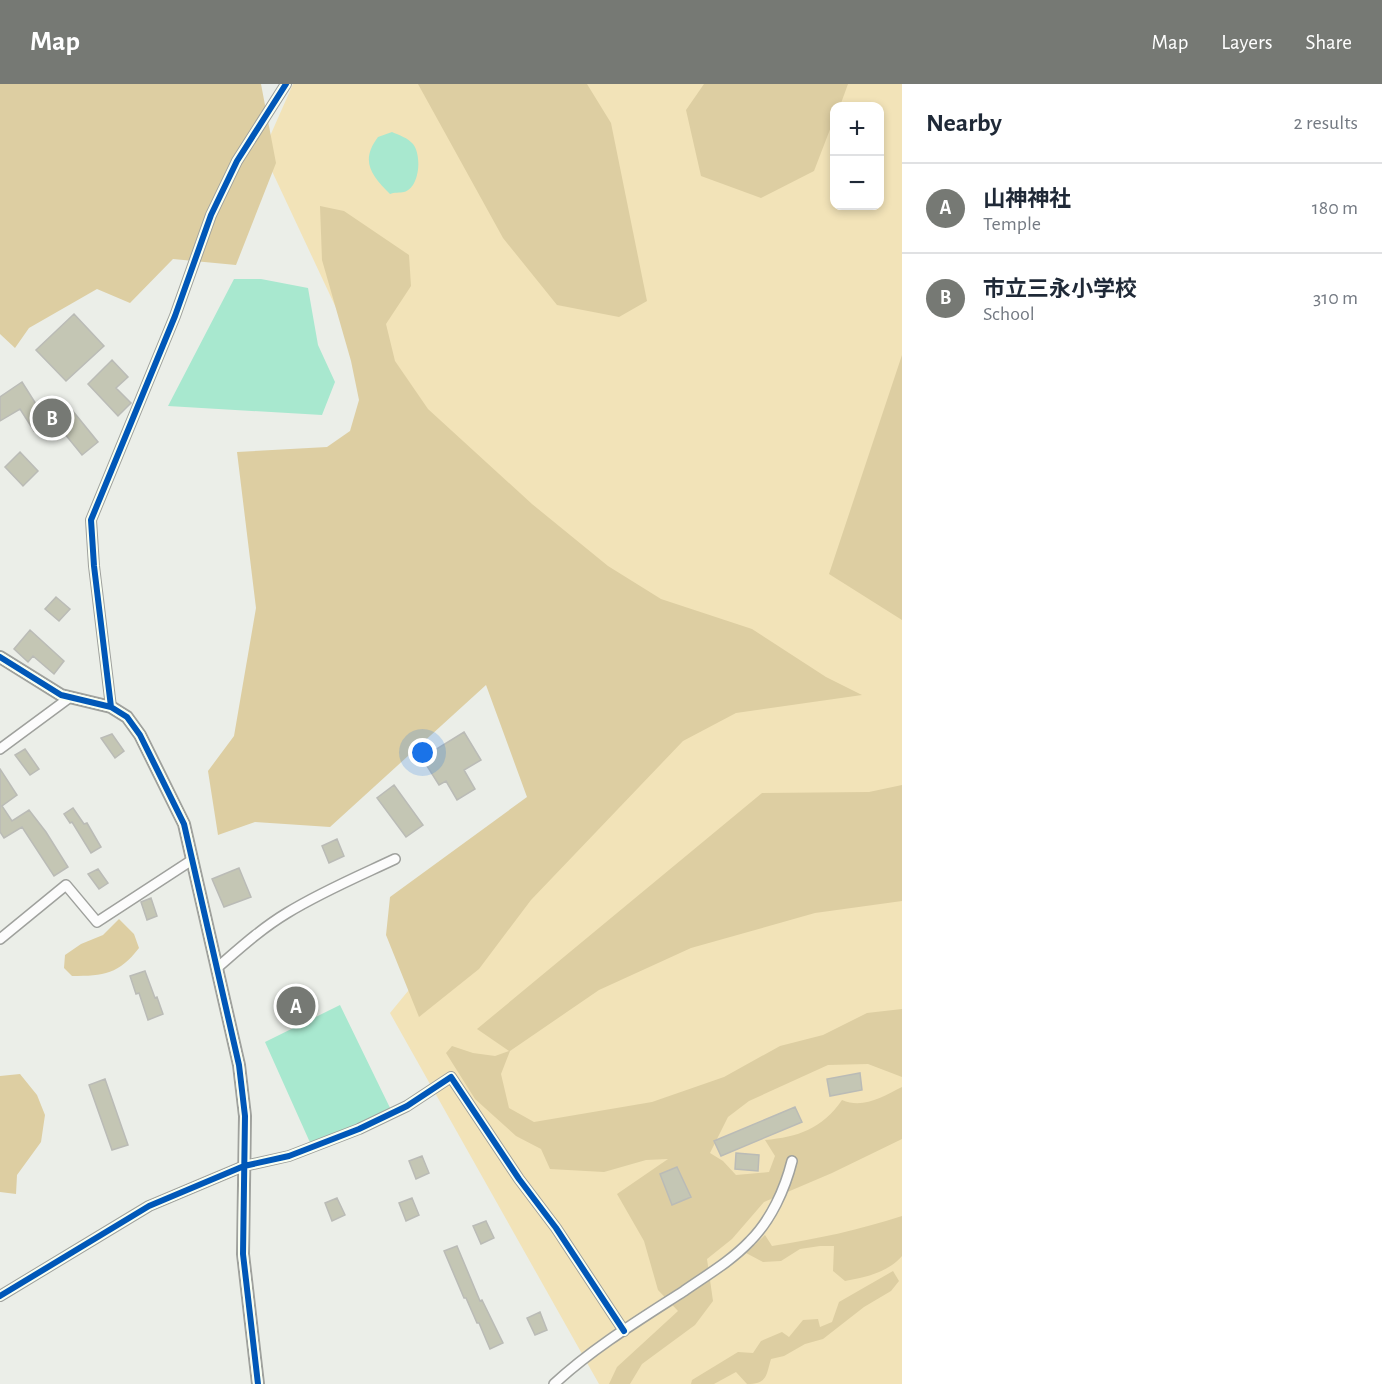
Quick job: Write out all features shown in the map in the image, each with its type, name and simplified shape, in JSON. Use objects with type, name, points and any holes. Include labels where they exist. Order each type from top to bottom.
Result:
[{"type":"street","points":[[111,707],[94,566],[91,520],[175,316],[211,215],[237,161],[286,84]]},
{"type":"street","points":[[0,657],[69,698],[111,707],[127,717],[140,735],[184,824],[239,1065],[244,1116],[243,1254],[258,1384]]},
{"type":"street","points":[[0,749],[69,698]]},
{"type":"street","points":[[218,967],[286,913],[395,859]]},
{"type":"street","points":[[0,939],[66,885],[97,922],[192,860]]},
{"type":"street","points":[[0,1296],[149,1206],[244,1166],[289,1156],[359,1130],[407,1106],[451,1077],[624,1331]]},
{"type":"street","points":[[554,1384],[579,1361],[726,1263],[751,1241],[770,1214],[787,1180],[792,1161]]},
{"type":"shaded area","points":[[0,84],[261,84],[276,163],[236,265],[173,259],[130,303],[97,289],[29,328],[15,348],[0,334]]},
{"type":"shaded area","points":[[293,84],[902,84],[902,1384],[599,1384],[390,1013],[669,673],[420,487],[263,152]]},
{"type":"shaded area","points":[[418,84],[587,84],[611,123],[647,301],[619,317],[557,305],[503,238]]},
{"type":"shaded area","points":[[704,84],[848,84],[841,102],[830,102],[830,129],[814,171],[761,198],[701,176],[686,110]]},
{"type":"shaded area","points":[[392,132],[413,144],[418,156],[418,171],[409,189],[390,194],[373,174],[369,161],[370,153],[378,137]]},
{"type":"shaded area","points":[[320,206],[344,211],[409,255],[411,286],[386,324],[395,361],[428,409],[532,504],[608,566],[661,599],[752,629],[826,677],[862,695],[736,713],[683,741],[531,900],[479,969],[419,1017],[386,935],[390,897],[527,797],[486,685],[330,827],[255,822],[218,835],[208,771],[234,736],[256,608],[237,452],[327,447],[350,431],[359,400],[351,361],[322,260]]},
{"type":"shaded area","points":[[234,279],[261,279],[308,288],[318,345],[335,382],[322,415],[168,406]]},
{"type":"shaded area","points":[[902,355],[902,620],[829,574]]},
{"type":"shaded area","points":[[902,785],[902,901],[815,913],[691,948],[599,990],[510,1051],[501,1074],[509,1108],[534,1122],[652,1102],[724,1077],[780,1046],[823,1035],[867,1013],[902,1009],[902,1077],[868,1064],[828,1065],[749,1101],[728,1117],[710,1153],[723,1161],[736,1175],[769,1172],[775,1156],[765,1140],[799,1134],[818,1125],[842,1100],[865,1102],[880,1098],[902,1087],[902,1139],[832,1173],[764,1202],[732,1239],[707,1259],[713,1301],[695,1325],[642,1364],[630,1384],[609,1384],[617,1367],[678,1311],[658,1290],[644,1241],[617,1194],[668,1159],[646,1160],[604,1172],[550,1169],[541,1149],[516,1136],[475,1099],[446,1053],[452,1046],[473,1053],[495,1056],[509,1051],[477,1029],[762,793],[869,792]]},
{"type":"shaded area","points":[[119,919],[134,934],[139,948],[132,957],[110,972],[72,976],[64,968],[65,955],[81,944],[103,935]]},
{"type":"shaded area","points":[[340,1005],[392,1112],[312,1147],[265,1042]]},
{"type":"shaded area","points":[[20,1074],[37,1095],[45,1115],[41,1142],[17,1175],[16,1194],[0,1192],[0,1076]]},
{"type":"shaded area","points":[[902,1216],[902,1256],[890,1267],[861,1278],[845,1281],[833,1271],[834,1246],[800,1249],[781,1261],[763,1262],[746,1253],[765,1235],[772,1246],[838,1234]]},
{"type":"shaded area","points":[[893,1271],[899,1281],[891,1291],[864,1307],[823,1339],[805,1344],[784,1356],[771,1359],[762,1381],[747,1384],[736,1372],[714,1384],[691,1384],[692,1380],[738,1352],[753,1353],[761,1341],[782,1332],[789,1337],[803,1320],[818,1319],[820,1327],[832,1322],[839,1302]]},
{"type":"building","points":[[74,314],[104,346],[66,381],[36,350]]},
{"type":"building","points":[[112,360],[128,377],[116,388],[131,403],[118,416],[88,384]]},
{"type":"building","points":[[22,382],[48,423],[34,431],[20,409],[0,421],[0,397]]},
{"type":"building","points":[[72,410],[98,442],[82,455],[56,423]]},
{"type":"building","points":[[20,452],[38,471],[23,486],[5,467]]},
{"type":"building","points":[[56,597],[70,609],[59,621],[45,609]]},
{"type":"building","points":[[30,630],[64,661],[54,674],[33,656],[28,662],[14,649]]},
{"type":"building","points":[[464,732],[481,760],[464,770],[475,789],[457,800],[446,781],[439,785],[422,758]]},
{"type":"building","points":[[112,734],[124,751],[115,758],[101,738]]},
{"type":"building","points":[[25,749],[39,769],[30,775],[15,755]]},
{"type":"building","points":[[0,769],[17,795],[2,806],[12,821],[29,810],[68,867],[54,876],[22,827],[4,838],[0,832]]},
{"type":"building","points":[[394,785],[423,825],[406,837],[377,798]]},
{"type":"building","points":[[73,808],[84,824],[87,823],[101,847],[91,853],[72,822],[70,823],[64,814]]},
{"type":"building","points":[[337,839],[344,856],[329,863],[322,846]]},
{"type":"building","points":[[239,868],[251,897],[224,907],[212,879]]},
{"type":"building","points":[[98,869],[108,883],[99,889],[88,874]]},
{"type":"building","points":[[151,898],[157,916],[147,920],[141,902]]},
{"type":"building","points":[[145,971],[163,1014],[148,1020],[139,993],[136,994],[130,976]]},
{"type":"building","points":[[860,1073],[862,1090],[830,1096],[827,1079]]},
{"type":"building","points":[[105,1079],[128,1145],[112,1150],[89,1085]]},
{"type":"building","points":[[795,1107],[802,1122],[721,1156],[714,1141]]},
{"type":"building","points":[[736,1153],[759,1155],[758,1171],[735,1169]]},
{"type":"building","points":[[422,1156],[429,1173],[416,1179],[409,1161]]},
{"type":"building","points":[[677,1167],[691,1197],[672,1205],[660,1174]]},
{"type":"building","points":[[337,1198],[345,1215],[332,1221],[325,1203]]},
{"type":"building","points":[[412,1198],[419,1215],[406,1221],[399,1203]]},
{"type":"building","points":[[486,1221],[494,1238],[481,1244],[473,1226]]},
{"type":"building","points":[[457,1246],[480,1301],[482,1300],[503,1343],[490,1349],[479,1323],[464,1298],[444,1251]]},
{"type":"building","points":[[540,1312],[547,1330],[535,1335],[527,1318]]},
{"type":"cycle path","points":[[111,707],[94,566],[91,520],[175,316],[211,215],[237,161],[286,84]]},
{"type":"cycle path","points":[[0,657],[61,695],[111,707],[127,717],[140,735],[184,824],[239,1065],[245,1116],[243,1254],[258,1384]]},
{"type":"cycle path","points":[[0,1296],[149,1206],[244,1166],[289,1156],[359,1129],[407,1106],[451,1077],[624,1331]]},
{"type":"place","name":"市立三永小学校","points":[[52,418]]},
{"type":"place","name":"山神神社","points":[[296,1006]]}]
